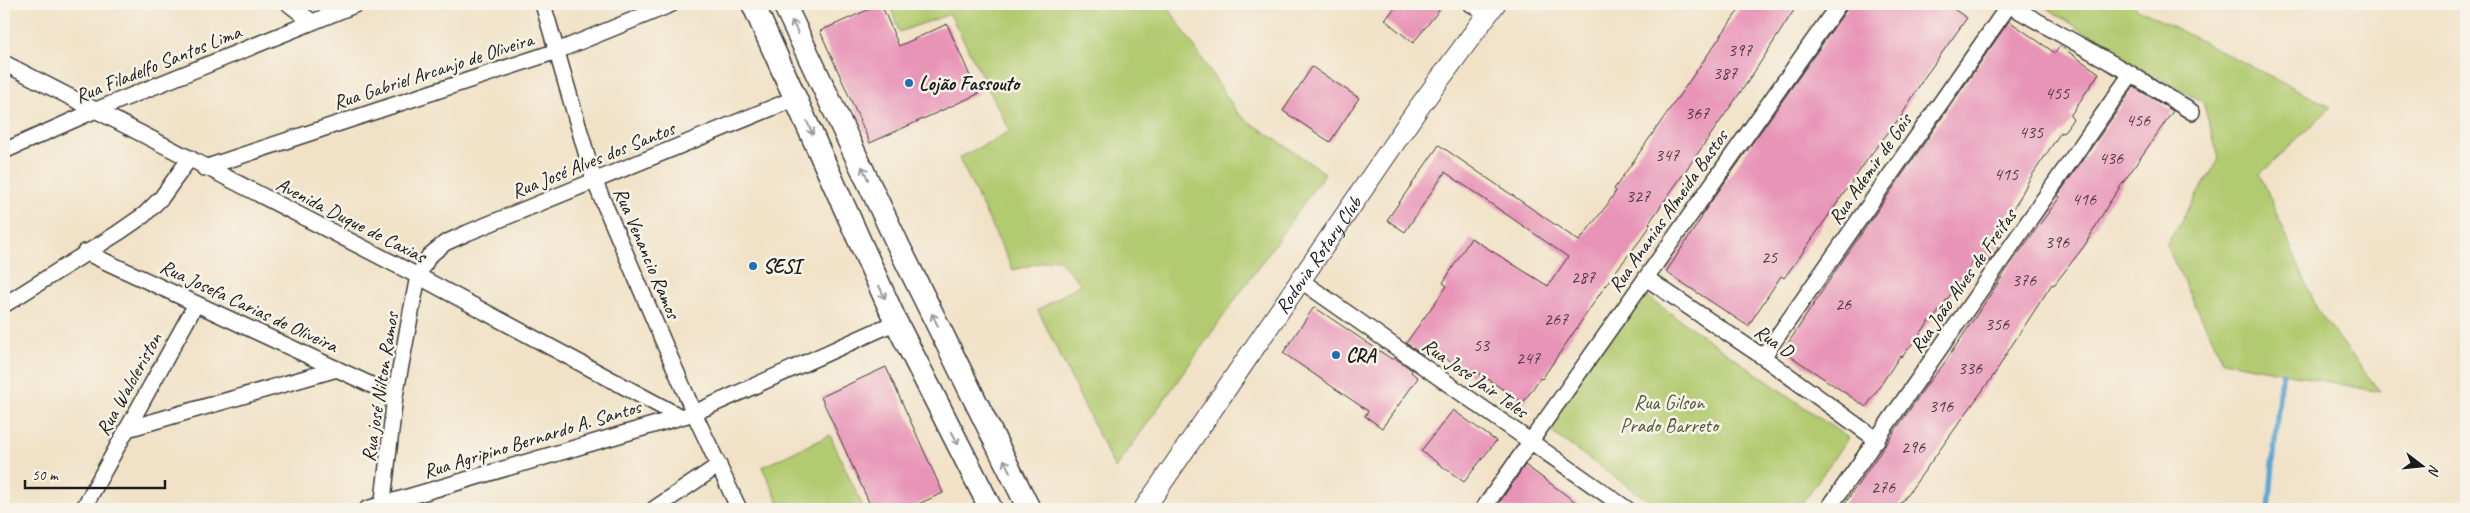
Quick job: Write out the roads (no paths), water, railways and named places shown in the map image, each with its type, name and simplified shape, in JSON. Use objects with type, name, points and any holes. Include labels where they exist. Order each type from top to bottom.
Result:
[{"type":"main road","points":[[753,4],[896,322],[991,509]]},
{"type":"main road","points":[[784,4],[900,249],[1029,509]]},
{"type":"main road","name":"Rodovia Rotary Club","points":[[1144,509],[1484,7]]},
{"type":"main road","points":[[871,267],[900,249]]},
{"type":"street","points":[[289,4],[312,22]]},
{"type":"street","name":"Rua Filadelfo Santos Lima","points":[[4,151],[96,110],[357,4]]},
{"type":"street","name":"Rua Venancio Ramos","points":[[543,4],[594,180],[686,414],[719,465],[739,509]]},
{"type":"street","name":"Rua Gabriel Arcanjo de Oliveira","points":[[204,168],[557,51],[672,4]]},
{"type":"street","name":"Rua Ananias Almeida Bastos","points":[[1483,509],[1839,4]]},
{"type":"street","points":[[2008,4],[2131,74],[2192,112]]},
{"type":"street","name":"Rua Ademir de Gois","points":[[1763,357],[2008,4]]},
{"type":"street","name":"Avenida Duque de Caxias","points":[[4,63],[190,158],[204,168],[686,414]]},
{"type":"street","name":"Rua João Alves de Freitas","points":[[1828,509],[2131,74]]},
{"type":"street","name":"Rua José Alves dos Santos","points":[[418,276],[429,256],[445,243],[796,98]]},
{"type":"street","points":[[4,305],[85,252],[118,234],[144,215],[162,197],[190,158]]},
{"type":"street","name":"Rua Josefa Carias de Oliveira","points":[[85,252],[396,396]]},
{"type":"street","name":"Rua josé Nilton Ramos","points":[[382,507],[396,396],[418,276]]},
{"type":"street","name":"Rua D","points":[[1646,278],[1763,357],[1877,440]]},
{"type":"street","name":"Rua José Jair Teles","points":[[1300,280],[1627,509]]},
{"type":"street","name":"Rua Walcleriston","points":[[83,509],[196,304]]},
{"type":"street","name":"Rua Agripino Bernardo A. Santos","points":[[367,509],[382,507],[686,414],[896,322]]},
{"type":"street","points":[[127,429],[337,369]]},
{"type":"street","points":[[654,509],[719,465]]},
{"type":"street","points":[[671,509],[676,494]]},
{"type":"waterway","points":[[2269,509],[2280,384],[2283,374]]},
{"type":"place","name":"Lojão Fassouto","points":[[909,83]]},
{"type":"place","name":"SESI","points":[[753,266]]},
{"type":"place","name":"CRA","points":[[1336,355]]},
{"type":"park label","name":"Rua Gilson Prado Barreto","points":[[1669,414]]}]
